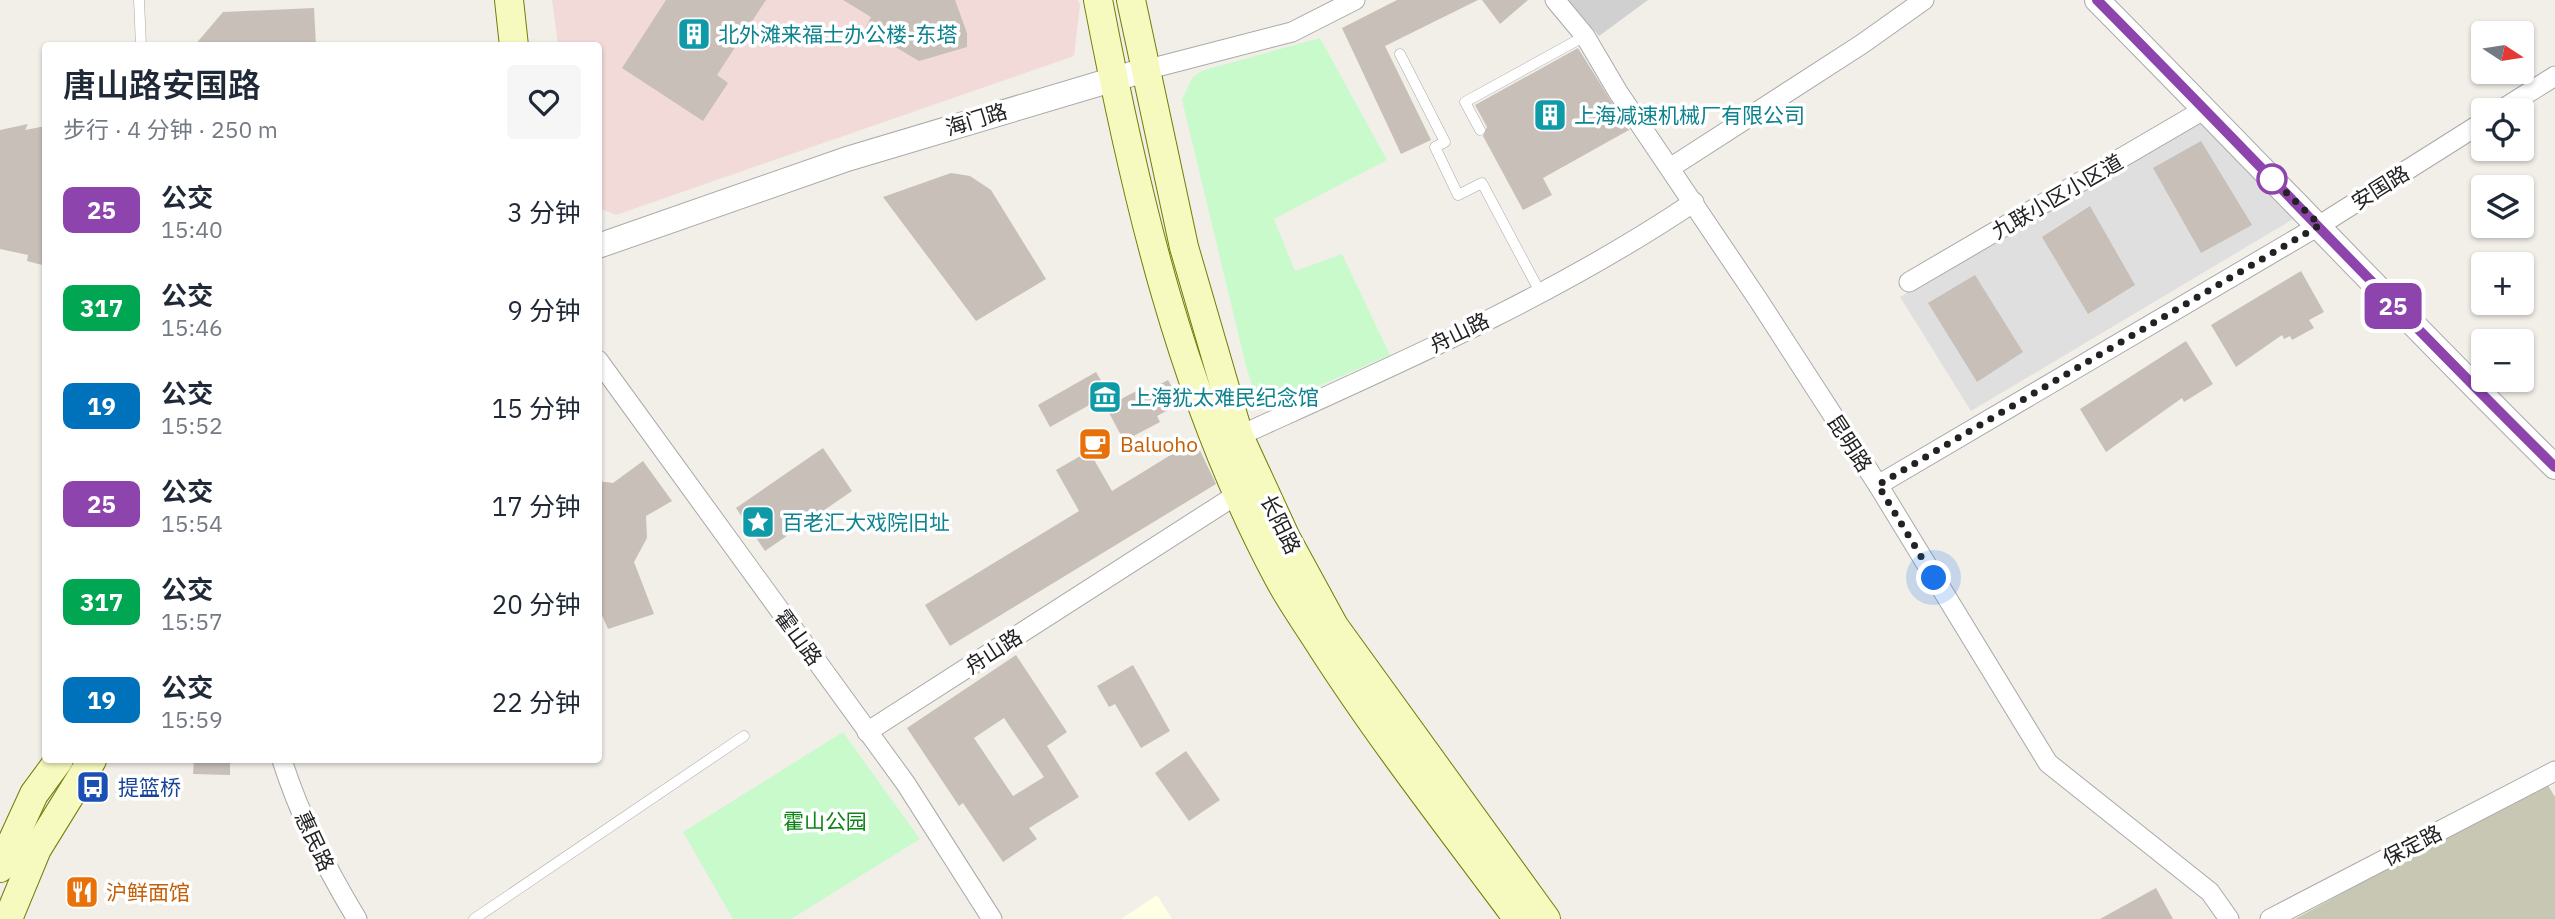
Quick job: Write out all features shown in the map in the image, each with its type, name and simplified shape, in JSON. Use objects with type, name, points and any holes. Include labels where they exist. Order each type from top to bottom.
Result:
[{"type":"main road","points":[[509,0],[514,42]]},
{"type":"main road","name":"长阳路","points":[[1098,0],[1113,78],[1170,313],[1249,487],[1279,579],[1340,676],[1422,792],[1527,916]]},
{"type":"main road","name":"长阳路","points":[[1131,0],[1228,441]]},
{"type":"main road","points":[[0,868],[34,794],[57,763]]},
{"type":"main road","points":[[8,919],[37,849],[90,763]]},
{"type":"street","name":"海门路","points":[[602,245],[847,159],[1113,78],[1292,32],[1355,0]]},
{"type":"street","name":"昆明路","points":[[1555,0],[1585,36],[1618,92],[1694,202],[1878,485],[2048,763],[2210,892],[2229,919]]},
{"type":"street","points":[[1670,167],[1862,44],[1924,0]]},
{"type":"street","points":[[2097,0],[2320,225],[2402,315],[2555,467]]},
{"type":"street","points":[[2520,98],[2555,76]]},
{"type":"street","name":"九联小区小区道","points":[[1909,282],[2205,109]]},
{"type":"street","name":"安国路","points":[[1878,485],[2320,225],[2471,130]]},
{"type":"street","name":"舟山路","points":[[1228,441],[1541,292],[1637,240],[1694,202]]},
{"type":"street","name":"霍山路","points":[[602,366],[906,784],[992,919]]},
{"type":"street","name":"舟山路","points":[[867,732],[1249,487]]},
{"type":"street","name":"惠民路","points":[[283,763],[303,821],[357,919]]},
{"type":"street","name":"保定路","points":[[2270,919],[2555,771]]},
{"type":"lane","points":[[139,0],[141,42]]},
{"type":"lane","points":[[1480,131],[1465,102],[1585,36]]},
{"type":"lane","points":[[1400,54],[1445,142],[1435,147],[1458,195],[1482,183],[1541,292]]},
{"type":"lane","points":[[474,919],[744,736]]},
{"type":"shaded area","points":[[552,0],[1078,0],[1080,5],[1074,56],[616,215],[602,209],[602,42],[558,42]]},
{"type":"shaded area","points":[[1568,0],[1648,0],[1599,36]]},
{"type":"shaded area","points":[[2203,119],[2300,215],[1971,411],[1900,297]]},
{"type":"shaded area","points":[[2546,782],[2555,797],[2555,919],[2295,919]]},
{"type":"shaded area","points":[[1157,895],[1172,919],[1121,919]]},
{"type":"green space","points":[[1320,38],[1387,160],[1274,219],[1295,271],[1342,254],[1390,355],[1291,398],[1271,400],[1255,391],[1246,366],[1182,100],[1192,78],[1201,71]]},
{"type":"green space","name":"霍山公园","points":[[843,732],[920,839],[791,919],[733,919],[683,832]]},
{"type":"building","name":"北外滩来福士办公楼-东塔","points":[[666,0],[766,0],[717,75],[728,83],[703,121],[622,68]]},
{"type":"building","points":[[843,0],[955,0],[967,33],[967,47],[919,61],[865,29],[871,17]]},
{"type":"building","points":[[1397,0],[1478,0],[1385,46],[1431,140],[1401,154],[1342,28]]},
{"type":"building","points":[[1482,0],[1528,0],[1500,24]]},
{"type":"building","points":[[314,8],[316,42],[197,42],[223,12]]},
{"type":"building","name":"上海减速机械厂有限公司","points":[[1578,48],[1629,130],[1543,178],[1552,195],[1523,210],[1483,136],[1487,127],[1475,105]]},
{"type":"building","points":[[28,124],[25,130],[42,127],[42,265],[27,261],[28,255],[0,249],[0,130]]},
{"type":"building","points":[[2201,141],[2252,225],[2201,253],[2153,168]]},
{"type":"building","points":[[951,173],[970,176],[991,190],[1046,279],[976,321],[883,197]]},
{"type":"building","points":[[2090,206],[2135,285],[2088,314],[2042,237]]},
{"type":"building","points":[[2301,271],[2324,312],[2309,320],[2314,328],[2292,340],[2290,336],[2284,339],[2282,335],[2236,367],[2211,325]]},
{"type":"building","points":[[1975,275],[2023,352],[1977,382],[1928,303]]},
{"type":"building","points":[[2186,341],[2213,384],[2184,402],[2182,398],[2106,452],[2080,409]]},
{"type":"building","points":[[1096,372],[1109,394],[1050,427],[1038,405]]},
{"type":"building","points":[[1168,380],[1181,403],[1157,416],[1160,422],[1124,441],[1106,407],[1142,388],[1144,393]]},
{"type":"building","points":[[1195,440],[1216,484],[950,646],[925,605],[1079,511],[1056,470],[1089,451],[1112,491]]},
{"type":"building","points":[[823,448],[852,491],[765,551],[736,508]]},
{"type":"building","points":[[643,461],[672,501],[646,516],[647,538],[634,562],[654,614],[608,629],[602,615],[602,482],[613,483]]},
{"type":"building","points":[[1016,655],[1067,732],[1047,746],[1079,797],[1029,828],[1037,839],[1003,862],[963,803],[959,806],[907,728]],"holes":[[[1004,718],[1044,777],[1013,796],[974,738]]]},
{"type":"building","points":[[1133,665],[1170,731],[1141,748],[1115,704],[1109,707],[1097,686]]},
{"type":"building","points":[[1186,751],[1220,800],[1189,821],[1155,773]]},
{"type":"building","points":[[194,763],[230,763],[230,775],[193,774]]},
{"type":"building","points":[[2156,888],[2173,919],[2100,919]]},
{"type":"bus line","name":"25","points":[[2097,0],[2320,225],[2402,315],[2555,467]]},
{"type":"place","name":"北外滩来福士办公楼-东塔","points":[[694,34]]},
{"type":"place","name":"上海减速机械厂有限公司","points":[[1550,115]]},
{"type":"place","name":"上海犹太难民纪念馆","points":[[1105,397]]},
{"type":"place","name":"Baluoho","points":[[1095,444]]},
{"type":"place","name":"百老汇大戏院旧址","points":[[758,522]]},
{"type":"place","name":"提篮桥","points":[[93,787]]},
{"type":"place","name":"沪鲜面馆","points":[[82,892]]},
{"type":"route","points":[[1934,578],[1878,485],[2320,225],[2272,179]]}]
